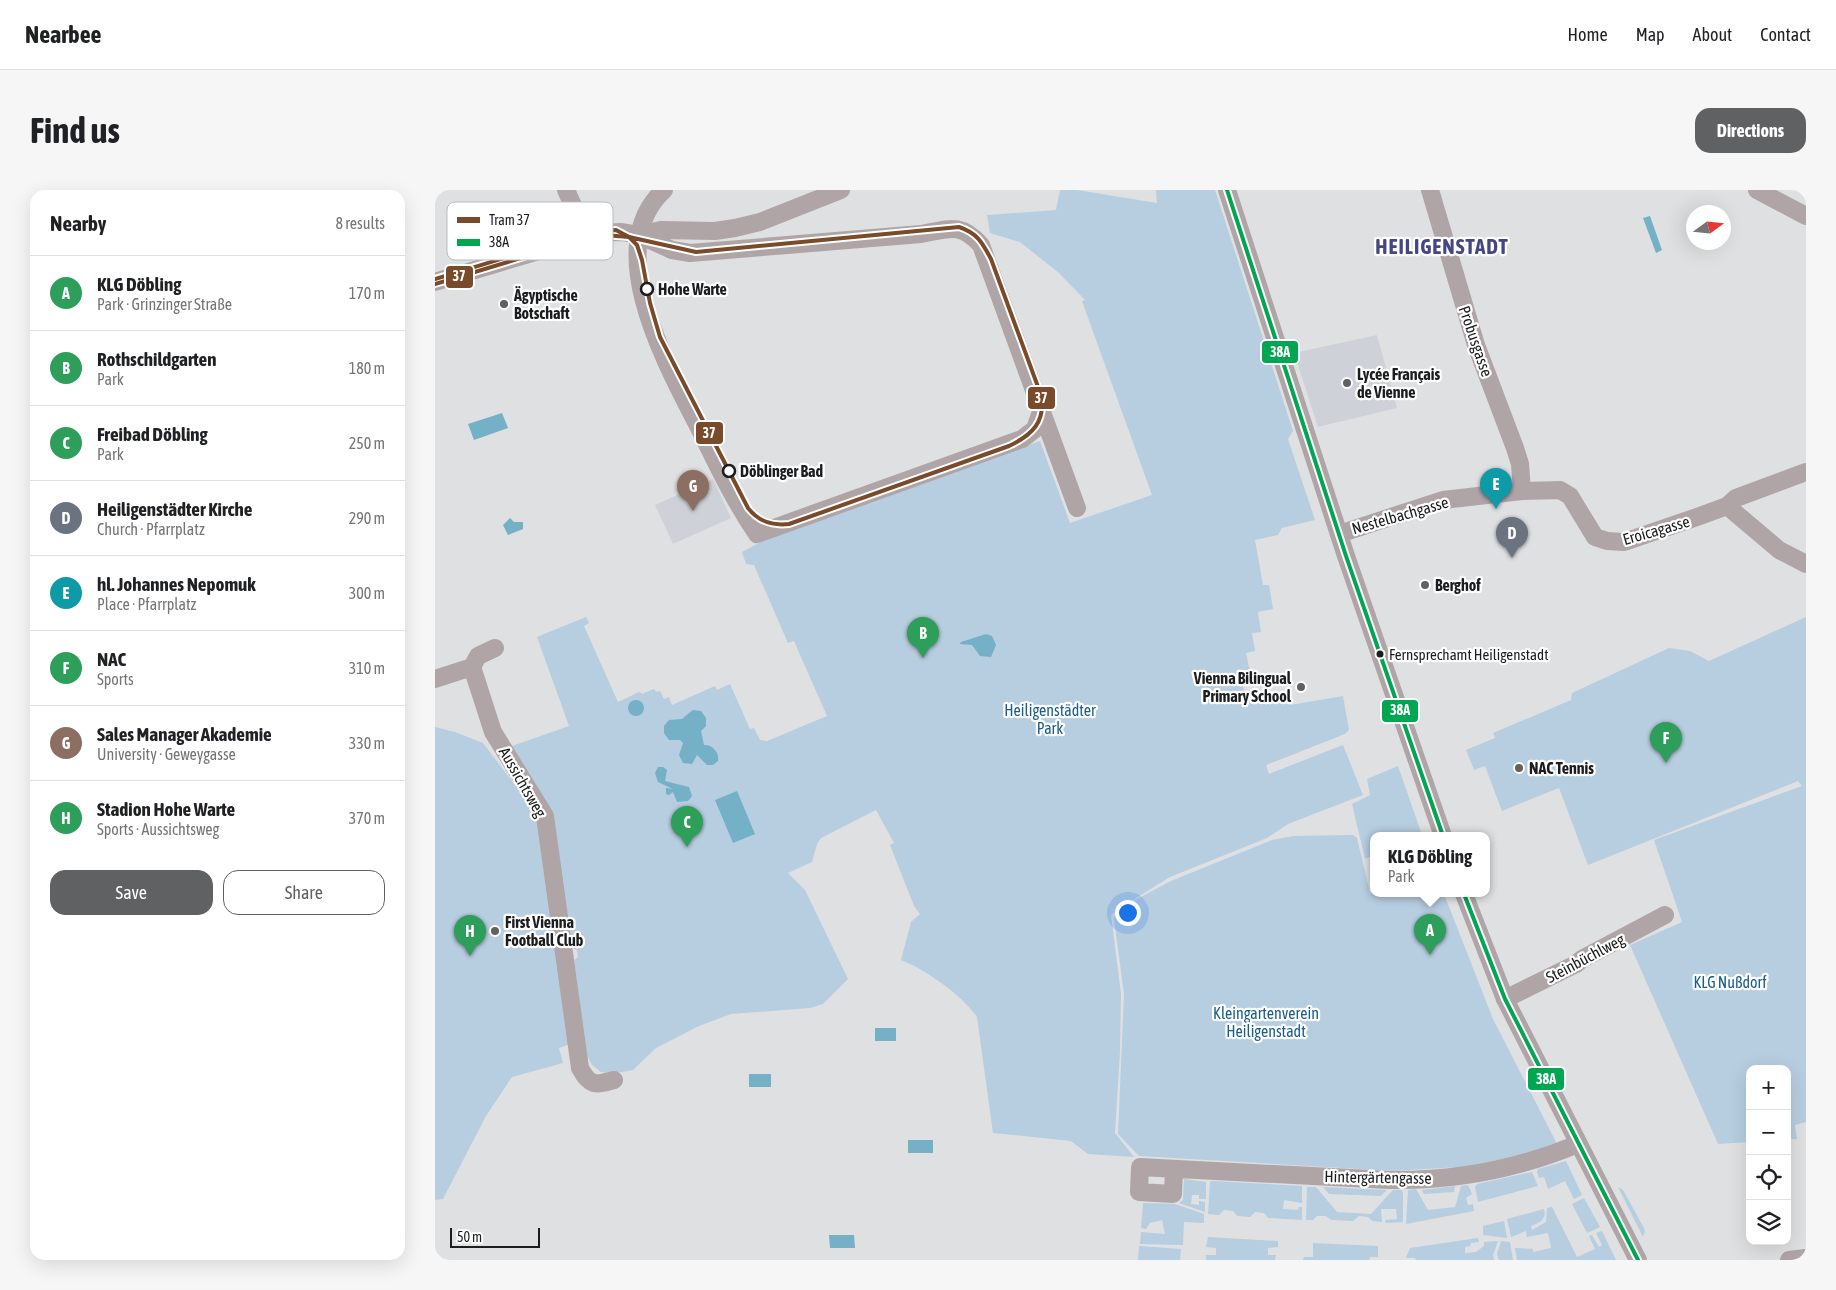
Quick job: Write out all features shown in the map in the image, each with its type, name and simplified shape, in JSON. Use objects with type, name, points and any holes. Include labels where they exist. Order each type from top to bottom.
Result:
[{"type":"street","points":[[566,190],[571,202]]},
{"type":"street","points":[[664,190],[648,207],[639,235],[637,256],[643,297],[652,329],[720,469],[757,534],[1022,439],[1035,429],[1042,409]]},
{"type":"street","points":[[639,235],[661,230],[715,231],[741,227],[773,217],[841,190]]},
{"type":"street","points":[[1227,190],[1339,534],[1442,832]]},
{"type":"street","name":"Probusgasse","points":[[1429,190],[1477,345],[1520,464],[1522,492]]},
{"type":"street","points":[[1757,190],[1806,216]]},
{"type":"street","points":[[613,233],[622,232],[639,235],[672,250],[690,253],[921,234],[948,229],[970,232],[981,245],[1077,508]]},
{"type":"street","points":[[435,282],[507,260]]},
{"type":"street","name":"Eroicagasse","points":[[1522,492],[1565,492],[1575,504],[1590,533],[1607,542],[1633,540],[1727,506],[1736,498],[1806,472]]},
{"type":"street","name":"Nestelbachgasse","points":[[1339,534],[1431,503],[1522,492]]},
{"type":"street","points":[[1727,506],[1779,550],[1806,564]]},
{"type":"street","points":[[435,679],[472,667],[478,656],[495,648]]},
{"type":"street","name":"Aussichtsweg","points":[[472,667],[493,732],[545,816],[580,1068],[590,1082],[598,1085],[614,1080]]},
{"type":"street","points":[[1466,897],[1505,999],[1577,1144],[1638,1260]]},
{"type":"street","name":"Steinbüchlweg","points":[[1505,999],[1576,964],[1665,915]]},
{"type":"street","name":"Hintergärtengasse","points":[[1174,1169],[1415,1180],[1461,1176],[1513,1166],[1577,1144]]},
{"type":"street","points":[[1789,1260],[1806,1258]]},
{"type":"shaded area","name":"Lycée Français de Vienne","points":[[1377,335],[1397,408],[1318,427],[1294,353]]},
{"type":"shaded area","points":[[713,479],[731,518],[673,544],[655,505]]},
{"type":"green space","points":[[1060,190],[1077,190],[1157,203],[1156,190],[1215,190],[1293,431],[1288,439],[1315,520],[1282,528],[1278,535],[1255,540],[1263,585],[1269,585],[1273,609],[1258,612],[1261,632],[1252,633],[1255,651],[1246,653],[1250,672],[1240,674],[1246,698],[1258,696],[1259,701],[1273,698],[1275,703],[1289,701],[1290,705],[1343,696],[1349,730],[1345,734],[1266,765],[1269,774],[1343,745],[1363,795],[1288,824],[1267,838],[1170,877],[1120,908],[1171,881],[1272,840],[1293,836],[1353,835],[1357,838],[1370,897],[1445,897],[1493,1019],[1557,1144],[1515,1158],[1476,1166],[1393,1171],[1139,1156],[1118,1134],[1124,994],[1114,919],[1116,911],[1111,915],[1121,994],[1115,1133],[1134,1157],[1088,1154],[1071,1141],[993,1133],[977,1017],[963,1001],[943,984],[901,960],[911,922],[920,914],[914,906],[890,845],[894,843],[876,810],[821,838],[817,844],[812,862],[788,873],[805,890],[848,979],[823,1004],[810,1008],[731,1014],[699,1026],[656,1048],[633,1070],[611,1074],[601,1072],[592,1065],[587,1056],[574,960],[578,957],[577,950],[572,948],[552,813],[526,777],[530,773],[526,771],[512,746],[569,726],[537,637],[586,617],[589,623],[584,626],[618,702],[639,692],[642,694],[654,689],[656,692],[660,691],[664,699],[669,697],[672,705],[715,686],[717,690],[730,684],[750,729],[754,728],[760,740],[767,741],[827,716],[794,641],[788,643],[754,565],[746,564],[742,552],[776,534],[1040,441],[1070,523],[1152,495],[1082,301],[1085,300],[1059,273],[1020,242],[990,233],[987,215],[1056,210]]},
{"type":"green space","name":"KLG Nußdorf","points":[[1806,617],[1806,1122],[1795,1125],[1797,1139],[1791,1139],[1791,1065],[1746,1065],[1746,1142],[1718,1144],[1630,945],[1682,922],[1654,840],[1802,786],[1798,781],[1588,865],[1559,788],[1502,811],[1485,766],[1474,770],[1466,750],[1495,738],[1493,733],[1571,700],[1572,693],[1669,648],[1690,651],[1709,661]]},
{"type":"green space","name":"First Vienna Football Club","points":[[435,727],[455,732],[483,743],[541,819],[570,1044],[559,1048],[563,1063],[512,1077],[486,1116],[443,1199],[435,1200]]},
{"type":"green space","points":[[1398,766],[1421,832],[1370,832],[1370,857],[1365,859],[1352,804],[1370,795],[1367,779]]},
{"type":"green space","points":[[1566,1161],[1582,1195],[1574,1199],[1565,1181],[1548,1189],[1544,1177],[1539,1178],[1537,1172],[1538,1169]]},
{"type":"green space","points":[[1532,1172],[1538,1186],[1478,1202],[1475,1187],[1477,1184]]},
{"type":"green space","points":[[1184,1179],[1206,1182],[1206,1199],[1199,1199],[1199,1195],[1192,1195],[1191,1204],[1199,1205],[1199,1201],[1205,1202],[1205,1212],[1179,1203],[1183,1200]]},
{"type":"green space","points":[[1210,1182],[1302,1186],[1302,1203],[1284,1200],[1283,1209],[1298,1210],[1299,1207],[1302,1207],[1302,1220],[1268,1218],[1264,1213],[1255,1212],[1250,1217],[1237,1216],[1233,1211],[1224,1210],[1219,1215],[1208,1214]]},
{"type":"green space","points":[[1468,1185],[1472,1194],[1466,1198],[1468,1205],[1473,1204],[1474,1211],[1406,1224],[1408,1190],[1416,1189],[1428,1210],[1455,1207],[1461,1186]]},
{"type":"green space","points":[[1455,1186],[1454,1192],[1424,1194],[1422,1190]]},
{"type":"green space","points":[[1307,1187],[1316,1187],[1337,1212],[1371,1214],[1393,1190],[1401,1190],[1403,1192],[1403,1222],[1386,1223],[1385,1220],[1397,1219],[1396,1209],[1381,1209],[1382,1222],[1372,1221],[1368,1217],[1359,1216],[1353,1221],[1331,1220],[1326,1216],[1317,1216],[1313,1220],[1306,1220]]},
{"type":"green space","points":[[1323,1187],[1387,1190],[1381,1196],[1329,1194]]},
{"type":"green space","points":[[1618,1187],[1623,1190],[1645,1230],[1643,1237]]},
{"type":"green space","points":[[1584,1198],[1600,1227],[1587,1233],[1572,1204]]},
{"type":"green space","points":[[1143,1203],[1175,1204],[1204,1214],[1204,1223],[1184,1222],[1183,1245],[1140,1244],[1141,1232],[1165,1234],[1162,1220],[1150,1223],[1146,1229],[1141,1228]]},
{"type":"green space","points":[[1552,1207],[1577,1257],[1595,1249],[1589,1236],[1592,1235],[1599,1247],[1602,1245],[1596,1233],[1602,1231],[1616,1260],[1517,1260],[1515,1248],[1533,1249],[1533,1252],[1551,1248],[1548,1233],[1527,1237],[1526,1231],[1511,1237],[1507,1219],[1544,1209],[1544,1218],[1531,1226],[1532,1230],[1546,1222],[1547,1208]]},
{"type":"green space","points":[[1504,1221],[1507,1238],[1483,1235],[1483,1226]]},
{"type":"green space","points":[[1208,1237],[1278,1241],[1278,1247],[1268,1248],[1268,1255],[1276,1255],[1275,1260],[1206,1260],[1206,1255],[1216,1255],[1216,1248],[1206,1247]]},
{"type":"green space","points":[[1478,1238],[1479,1242],[1471,1243],[1470,1246],[1465,1247],[1465,1253],[1476,1252],[1484,1246],[1484,1242],[1498,1241],[1493,1255],[1494,1260],[1416,1260],[1415,1258],[1406,1258],[1410,1248]]},
{"type":"green space","points":[[1501,1241],[1510,1242],[1513,1260],[1499,1260],[1497,1254]]},
{"type":"green space","points":[[1313,1243],[1378,1246],[1378,1257],[1370,1257],[1369,1260],[1303,1260],[1304,1257],[1313,1257]]},
{"type":"green space","points":[[1139,1246],[1181,1249],[1180,1260],[1138,1260]]},
{"type":"water","points":[[1650,216],[1662,250],[1656,253],[1643,218]]},
{"type":"water","points":[[502,413],[508,428],[474,440],[468,424]]},
{"type":"water","points":[[510,518],[514,522],[523,522],[523,529],[508,535],[503,525]]},
{"type":"water","points":[[986,634],[992,636],[996,645],[991,657],[980,656],[972,645],[960,644],[961,642]]},
{"type":"water","points":[[636,700],[642,702],[644,708],[642,714],[636,716],[630,714],[628,708],[630,702]]},
{"type":"water","points":[[693,710],[701,711],[706,718],[706,726],[701,731],[704,745],[712,747],[718,755],[718,761],[713,765],[707,765],[697,755],[692,764],[683,763],[679,755],[683,743],[680,740],[669,740],[664,733],[664,726],[669,720],[682,719]]},
{"type":"water","points":[[658,767],[663,767],[667,770],[665,781],[689,787],[692,796],[688,801],[677,802],[673,792],[669,795],[666,794],[666,788],[673,789],[658,782],[655,773]]},
{"type":"water","points":[[737,791],[755,834],[733,843],[715,800]]},
{"type":"water","points":[[875,1028],[896,1028],[896,1041],[875,1041]]},
{"type":"water","points":[[749,1074],[771,1074],[771,1087],[749,1087]]},
{"type":"water","points":[[908,1140],[933,1140],[933,1153],[908,1153]]},
{"type":"water","points":[[829,1235],[854,1235],[855,1248],[830,1248]]},
{"type":"tram line","name":"37","points":[[959,227],[970,232],[978,239],[991,259],[1041,395],[1041,413],[1031,432],[1009,446],[789,524],[771,524],[761,520],[748,508],[660,337],[650,303],[642,260],[637,245],[629,237],[696,252],[959,227]]},
{"type":"tram line","name":"37","points":[[613,230],[629,237]]},
{"type":"tram line","name":"37","points":[[613,236],[629,237]]},
{"type":"tram line","name":"37","points":[[435,279],[498,260]]},
{"type":"tram line","name":"37","points":[[435,284],[514,260]]},
{"type":"transit line","name":"38A","points":[[1227,190],[1346,556],[1442,832]]},
{"type":"transit line","name":"38A","points":[[1465,897],[1505,999],[1638,1260]]},
{"type":"place","name":"Hohe Warte","points":[[647,289]]},
{"type":"place","name":"Ägyptische Botschaft","points":[[504,304]]},
{"type":"place","name":"Lycée Français de Vienne","points":[[1347,383]]},
{"type":"place","name":"Döblinger Bad","points":[[729,471]]},
{"type":"place","name":"hl. Johannes Nepomuk","points":[[1496,509]]},
{"type":"place","name":"Sales Manager Akademie","points":[[693,511]]},
{"type":"place","name":"Heiligenstädter Kirche","points":[[1512,558]]},
{"type":"place","name":"Berghof","points":[[1425,585]]},
{"type":"place","name":"Fernsprechamt Heiligenstadt","points":[[1380,654]]},
{"type":"place","name":"Rothschildgarten","points":[[923,658]]},
{"type":"place","name":"Vienna Bilingual Primary School","points":[[1301,687]]},
{"type":"place","name":"NAC","points":[[1666,763]]},
{"type":"place","name":"NAC Tennis","points":[[1519,768]]},
{"type":"place","name":"Freibad Döbling","points":[[687,847]]},
{"type":"place","name":"First Vienna Football Club","points":[[495,931]]},
{"type":"place","name":"KLG Döbling","points":[[1430,955]]},
{"type":"place","name":"Stadion Hohe Warte","points":[[470,956]]},
{"type":"district","name":"HEILIGENSTADT","points":[[1442,246]]},
{"type":"park label","name":"Heiligenstädter Park","points":[[1050,719]]},
{"type":"park label","name":"Kleingartenverein Heiligenstadt","points":[[1266,1022]]}]
